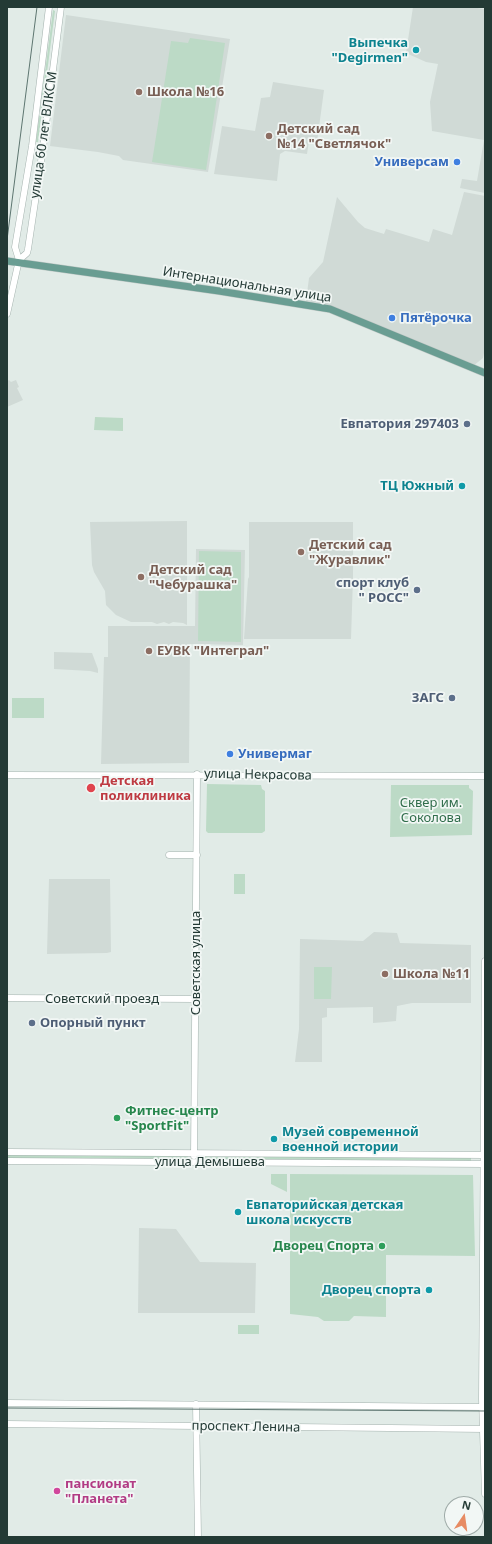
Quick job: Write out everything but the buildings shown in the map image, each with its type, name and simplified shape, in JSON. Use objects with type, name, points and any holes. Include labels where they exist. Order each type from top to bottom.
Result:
[{"type":"main road","name":"Интернациональная улица","points":[[7,261],[18,261],[330,309],[485,373]]},
{"type":"street","name":"улица 60 лет ВЛКСМ","points":[[7,314],[18,261],[15,247],[32,146],[49,7]]},
{"type":"street","name":"улица 60 лет ВЛКСМ","points":[[18,261],[27,253],[28,249],[43,148],[61,7]]},
{"type":"street","name":"улица Некрасова","points":[[7,774],[485,776]]},
{"type":"street","name":"Советская улица","points":[[195,1162],[193,1152],[196,999],[197,774]]},
{"type":"street","points":[[169,855],[197,855]]},
{"type":"street","points":[[485,961],[485,1494]]},
{"type":"street","name":"Советский проезд","points":[[7,998],[196,999]]},
{"type":"street","name":"улица Демышева","points":[[7,1152],[485,1155]]},
{"type":"street","name":"улица Демышева","points":[[7,1160],[485,1164]]},
{"type":"street","name":"проспект Ленина","points":[[7,1403],[484,1407]]},
{"type":"street","points":[[196,1404],[198,1537]]},
{"type":"street","name":"проспект Ленина","points":[[7,1424],[484,1429]]},
{"type":"shaded area","points":[[413,7],[470,7],[485,9],[485,193],[460,188],[462,179],[477,181],[484,140],[432,131],[430,102],[438,64],[426,62],[406,53]]},
{"type":"shaded area","name":"Школа №16","points":[[66,15],[230,39],[208,172],[123,160],[119,156],[50,146]]},
{"type":"shaded area","name":"Детский сад №14 \"Светлячок\"","points":[[273,82],[324,90],[317,142],[309,141],[307,154],[285,151],[280,154],[277,181],[214,174],[222,126],[255,131],[261,98],[270,97]]},
{"type":"shaded area","points":[[464,192],[485,196],[485,348],[483,358],[473,366],[325,304],[306,301],[309,278],[323,262],[337,197],[365,228],[384,234],[386,229],[429,242],[433,229],[452,235]]},
{"type":"shaded area","points":[[9,380],[11,382],[16,380],[19,387],[17,388],[23,400],[7,407],[7,381]]},
{"type":"shaded area","name":"Детский сад \"Чебурашка\"","points":[[187,521],[187,625],[173,622],[169,624],[164,622],[157,624],[152,622],[131,622],[116,615],[106,605],[105,591],[94,572],[92,565],[90,522]]},
{"type":"shaded area","points":[[249,522],[353,522],[351,639],[244,639],[249,577]]},
{"type":"shaded area","name":"ЕУВК \"Интеграл\"","points":[[196,549],[245,550],[243,645],[190,644],[189,763],[101,764],[104,657],[108,657],[108,626],[195,626]]},
{"type":"shaded area","points":[[54,652],[92,653],[98,673],[90,671],[54,669]]},
{"type":"shaded area","points":[[49,879],[110,879],[111,952],[47,954]]},
{"type":"shaded area","name":"Школа №11","points":[[374,932],[397,933],[400,943],[471,945],[471,1003],[412,1003],[397,1006],[396,1021],[373,1023],[373,1007],[327,1008],[327,1017],[322,1018],[322,1062],[295,1062],[299,1029],[300,939],[363,941]]},
{"type":"shaded area","points":[[139,1228],[176,1229],[200,1262],[256,1263],[255,1313],[138,1313]]},
{"type":"green space","points":[[53,10],[55,11],[38,142],[36,142]]},
{"type":"green space","points":[[190,38],[225,43],[206,170],[152,162],[171,41],[188,43]]},
{"type":"green space","points":[[95,417],[123,418],[123,431],[94,430]]},
{"type":"green space","points":[[199,551],[241,552],[241,642],[198,641]]},
{"type":"green space","points":[[12,698],[44,698],[44,718],[12,718]]},
{"type":"green space","points":[[207,784],[261,785],[262,789],[265,791],[265,831],[262,833],[208,833],[206,831]]},
{"type":"green space","name":"Сквер им. Соколова","points":[[391,785],[469,785],[469,788],[473,791],[472,835],[390,837]]},
{"type":"green space","points":[[234,874],[245,874],[245,894],[234,894]]},
{"type":"green space","points":[[314,967],[332,967],[331,999],[314,999]]},
{"type":"green space","points":[[7,1154],[188,1157],[187,1159],[7,1158]]},
{"type":"green space","points":[[198,1156],[471,1157],[471,1161],[200,1159]]},
{"type":"green space","points":[[271,1174],[287,1174],[287,1192],[271,1184]]},
{"type":"green space","name":"Дворец Спорта","points":[[290,1174],[473,1175],[475,1256],[386,1255],[386,1317],[354,1316],[349,1321],[324,1321],[318,1317],[290,1314]]},
{"type":"green space","points":[[238,1325],[259,1325],[259,1334],[238,1334]]},
{"type":"tram line","points":[[7,240],[37,7]]},
{"type":"tram line","points":[[7,1408],[485,1411]]},
{"type":"place","name":"Выпечка \"Degirmen\"","points":[[416,50]]},
{"type":"place","name":"Школа №16","points":[[139,92]]},
{"type":"place","name":"Детский сад №14 \"Светлячок\"","points":[[269,136]]},
{"type":"place","name":"Универсам","points":[[457,162]]},
{"type":"place","name":"Пятёрочка","points":[[392,318]]},
{"type":"place","name":"Евпатория 297403","points":[[467,424]]},
{"type":"place","name":"ТЦ Южный","points":[[462,486]]},
{"type":"place","name":"Детский сад \"Журавлик\"","points":[[301,552]]},
{"type":"place","name":"Детский сад \"Чебурашка\"","points":[[141,577]]},
{"type":"place","name":"спорт клуб \" РОСС\"","points":[[417,590]]},
{"type":"place","name":"ЕУВК \"Интеграл\"","points":[[149,651]]},
{"type":"place","name":"ЗАГС","points":[[452,698]]},
{"type":"place","name":"Универмаг","points":[[230,754]]},
{"type":"place","name":"Детская поликлиника","points":[[91,788]]},
{"type":"place","name":"Школа №11","points":[[385,974]]},
{"type":"place","name":"Опорный пункт","points":[[32,1023]]},
{"type":"place","name":"Фитнес-центр \"SportFit\"","points":[[117,1118]]},
{"type":"place","name":"Музей современной военной истории","points":[[274,1139]]},
{"type":"place","name":"Евпаторийская детская школа искусств","points":[[238,1212]]},
{"type":"place","name":"Дворец Спорта","points":[[382,1246]]},
{"type":"place","name":"Дворец спорта","points":[[429,1290]]},
{"type":"place","name":"пансионат \"Планета\"","points":[[57,1491]]}]
